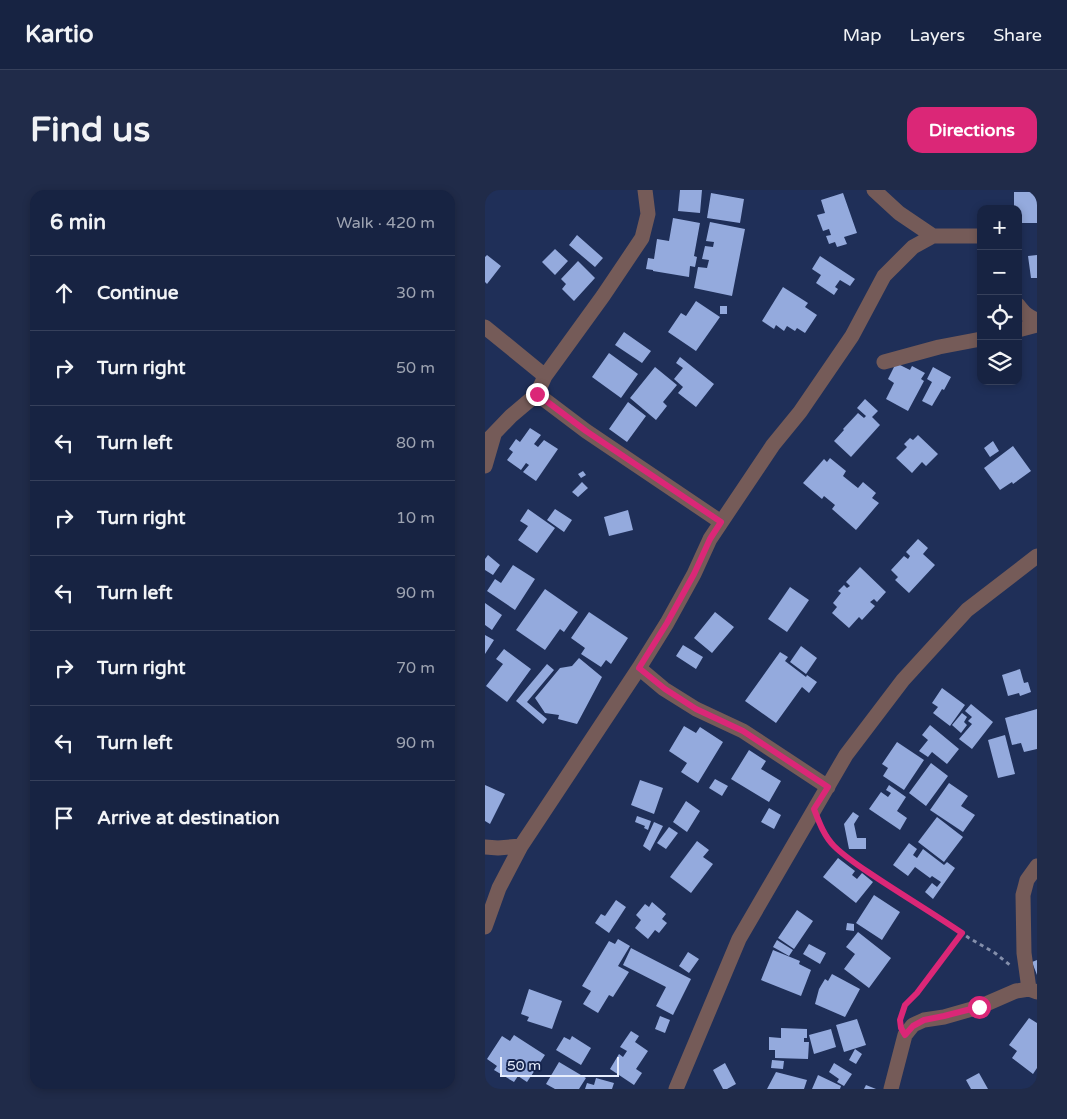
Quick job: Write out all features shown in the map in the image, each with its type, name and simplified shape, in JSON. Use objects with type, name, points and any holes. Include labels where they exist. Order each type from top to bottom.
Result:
[{"type":"street","points":[[485,466],[490,438],[511,416],[537,394],[545,376],[642,238],[647,214],[645,190]]},
{"type":"street","points":[[874,190],[899,214],[933,236]]},
{"type":"street","points":[[485,927],[499,888],[521,846],[667,623],[694,574],[710,539],[773,445],[800,412],[852,336],[885,276],[913,247],[933,236],[977,236]]},
{"type":"street","points":[[1022,311],[1029,317],[1037,320]]},
{"type":"street","points":[[1022,329],[1037,325]]},
{"type":"street","points":[[485,327],[545,376]]},
{"type":"street","points":[[883,362],[939,347],[977,340]]},
{"type":"street","points":[[537,394],[586,431],[721,522]]},
{"type":"street","points":[[676,1089],[739,939],[846,755],[903,680],[967,610],[1037,556]]},
{"type":"street","points":[[639,668],[665,689],[696,709],[743,731],[828,787]]},
{"type":"street","points":[[485,847],[521,846]]},
{"type":"street","points":[[891,1089],[905,1035],[913,1026],[924,1020],[979,1007],[1016,991],[1031,988],[1024,953],[1023,896],[1027,880],[1037,866]]},
{"type":"path","points":[[814,809],[823,830],[833,845],[845,856],[897,892],[995,953],[1016,969],[1031,988]]},
{"type":"path","points":[[905,1035],[901,1028],[900,1020],[905,1005],[917,993],[962,933]]},
{"type":"building","points":[[680,190],[702,190],[700,213],[678,211]]},
{"type":"building","points":[[1030,190],[1037,190],[1037,223],[1022,223],[1022,205],[1014,205],[1014,192],[1030,192]]},
{"type":"building","points":[[711,193],[744,199],[740,223],[707,218]]},
{"type":"building","points":[[843,193],[857,233],[844,237],[847,244],[837,247],[835,242],[829,244],[826,236],[831,235],[829,229],[823,231],[817,215],[825,213],[821,200]]},
{"type":"building","points":[[673,218],[700,223],[694,256],[697,257],[695,267],[690,266],[689,277],[646,269],[648,258],[654,259],[657,239],[669,241]]},
{"type":"building","points":[[710,222],[745,229],[732,296],[694,288],[698,267],[707,268],[709,260],[702,259],[705,246],[713,247],[714,242],[706,241]]},
{"type":"building","points":[[577,235],[603,258],[595,267],[569,245]]},
{"type":"building","points":[[555,249],[568,261],[555,275],[542,262]]},
{"type":"building","points":[[487,255],[501,266],[487,284],[485,282],[485,257]]},
{"type":"building","points":[[1037,255],[1037,278],[1031,278],[1028,256]]},
{"type":"building","points":[[820,256],[855,279],[850,286],[840,280],[835,287],[838,289],[834,295],[816,283],[821,275],[812,269]]},
{"type":"building","points":[[578,261],[595,278],[574,301],[562,289],[566,284],[561,279]]},
{"type":"building","points":[[783,287],[808,303],[805,307],[817,315],[805,333],[797,328],[795,331],[787,326],[784,331],[776,325],[774,329],[762,321]]},
{"type":"building","points":[[696,301],[720,317],[696,351],[668,332],[681,313],[686,316]]},
{"type":"building","points":[[720,306],[727,306],[727,314],[720,314]]},
{"type":"building","points":[[624,332],[651,351],[642,363],[615,345]]},
{"type":"building","points":[[609,353],[638,374],[621,398],[592,377]]},
{"type":"building","points":[[680,357],[714,384],[696,407],[678,393],[683,387],[674,379],[683,368],[676,363]]},
{"type":"building","points":[[896,363],[910,370],[912,366],[925,373],[921,379],[924,381],[908,411],[886,399],[894,383],[888,379]]},
{"type":"building","points":[[655,367],[677,385],[663,402],[667,406],[656,420],[630,398]]},
{"type":"building","points":[[933,367],[951,377],[932,406],[922,401],[932,382],[927,379]]},
{"type":"building","points":[[865,399],[878,411],[872,417],[880,425],[851,457],[834,441],[858,413],[864,418],[866,416],[857,408]]},
{"type":"building","points":[[628,402],[646,416],[627,442],[609,429]]},
{"type":"building","points":[[530,428],[541,435],[534,444],[538,447],[544,440],[558,449],[536,481],[523,472],[529,465],[526,463],[521,470],[507,460],[513,452],[509,449],[516,439],[520,442]]},
{"type":"building","points":[[918,435],[938,454],[926,466],[922,462],[912,473],[896,458],[907,447],[904,444],[910,438],[913,440]]},
{"type":"building","points":[[993,441],[999,451],[990,457],[984,448]]},
{"type":"building","points":[[1013,446],[1031,471],[1013,484],[1012,482],[1000,490],[984,468]]},
{"type":"building","points":[[830,458],[846,471],[843,476],[858,488],[863,482],[876,493],[872,498],[879,503],[856,530],[832,509],[835,505],[824,496],[822,499],[803,483],[824,459],[827,462]]},
{"type":"building","points":[[583,471],[586,475],[581,478],[578,474]]},
{"type":"building","points":[[582,482],[588,488],[578,497],[572,492]]},
{"type":"building","points":[[528,509],[555,528],[537,553],[518,540],[528,526],[520,521]]},
{"type":"building","points":[[555,509],[572,520],[564,532],[547,520]]},
{"type":"building","points":[[628,510],[633,530],[609,536],[604,517]]},
{"type":"building","points":[[918,539],[928,548],[923,554],[935,565],[909,593],[895,580],[898,577],[891,570],[904,556],[908,559],[910,556],[906,552]]},
{"type":"building","points":[[488,555],[500,565],[493,575],[485,570],[485,559]]},
{"type":"building","points":[[513,565],[535,579],[515,610],[487,591],[495,579],[501,583]]},
{"type":"building","points":[[860,567],[886,592],[877,602],[874,599],[870,602],[875,606],[862,620],[859,617],[849,628],[832,613],[837,607],[833,603],[841,593],[838,591],[844,585],[847,588],[850,586],[846,582]]},
{"type":"building","points":[[790,587],[809,600],[787,632],[768,619]]},
{"type":"building","points":[[545,589],[578,612],[564,632],[560,629],[545,650],[516,630]]},
{"type":"building","points":[[485,603],[502,615],[492,630],[485,625]]},
{"type":"building","points":[[589,612],[628,638],[611,664],[606,660],[601,667],[581,654],[585,648],[571,638]]},
{"type":"building","points":[[715,612],[734,627],[712,653],[694,638]]},
{"type":"building","points":[[485,635],[494,640],[485,654]]},
{"type":"building","points":[[683,645],[703,657],[696,669],[676,656]]},
{"type":"building","points":[[801,646],[817,658],[806,674],[790,662]]},
{"type":"building","points":[[504,649],[531,669],[507,702],[486,686],[503,664],[496,659]]},
{"type":"building","points":[[780,652],[788,657],[785,661],[806,677],[807,675],[817,682],[809,693],[802,687],[776,723],[745,701]]},
{"type":"building","points":[[579,658],[602,677],[577,724],[558,719],[559,715],[545,713],[535,698],[560,668],[572,666]]},
{"type":"building","points":[[547,664],[554,670],[527,702],[547,719],[543,724],[516,701]]},
{"type":"building","points":[[1020,669],[1024,683],[1028,682],[1031,692],[1020,696],[1019,693],[1008,696],[1002,675]]},
{"type":"building","points":[[942,688],[965,705],[950,726],[933,713],[938,707],[932,703]]},
{"type":"building","points":[[971,704],[993,722],[972,749],[959,739],[972,724],[968,721],[972,717],[965,711]]},
{"type":"building","points":[[1037,709],[1037,749],[1024,752],[1021,743],[1012,745],[1005,718]]},
{"type":"building","points":[[962,713],[967,717],[964,722],[967,725],[961,733],[952,725]]},
{"type":"building","points":[[930,725],[959,749],[947,764],[932,752],[928,757],[919,751],[928,740],[922,735]]},
{"type":"building","points":[[684,726],[696,733],[700,727],[723,742],[698,783],[681,772],[687,763],[669,751]]},
{"type":"building","points":[[1005,735],[1015,774],[998,778],[988,740]]},
{"type":"building","points":[[897,742],[924,760],[904,790],[883,776],[888,768],[882,764]]},
{"type":"building","points":[[749,750],[766,761],[761,769],[781,781],[769,802],[731,779]]},
{"type":"building","points":[[931,763],[948,776],[926,806],[909,793]]},
{"type":"building","points":[[715,779],[728,786],[722,796],[709,788]]},
{"type":"building","points":[[640,780],[663,788],[654,814],[631,805]]},
{"type":"building","points":[[949,783],[968,796],[961,806],[975,815],[963,832],[930,810]]},
{"type":"building","points":[[485,785],[505,794],[490,824],[485,821]]},
{"type":"building","points":[[889,785],[906,797],[897,811],[907,818],[900,830],[869,809],[881,792],[888,797],[891,793],[886,790]]},
{"type":"building","points":[[686,801],[700,811],[687,832],[673,822]]},
{"type":"building","points":[[769,808],[781,815],[774,829],[761,822]]},
{"type":"building","points":[[853,812],[859,816],[854,824],[857,838],[866,838],[866,849],[849,849],[844,824]]},
{"type":"building","points":[[637,816],[651,821],[648,830],[644,828],[645,826],[635,822]]},
{"type":"building","points":[[937,817],[963,837],[944,862],[918,842]]},
{"type":"building","points":[[654,822],[663,826],[650,851],[643,846]]},
{"type":"building","points":[[669,827],[678,833],[666,849],[657,843]]},
{"type":"building","points":[[697,841],[709,850],[703,857],[713,864],[691,893],[670,877]]},
{"type":"building","points":[[909,843],[917,849],[913,855],[917,858],[923,849],[944,865],[947,862],[955,868],[933,899],[925,892],[932,883],[937,887],[941,882],[932,876],[930,878],[915,867],[908,876],[893,865]]},
{"type":"building","points":[[838,858],[855,871],[852,875],[857,879],[862,873],[873,882],[856,903],[823,877]]},
{"type":"building","points":[[874,895],[900,912],[882,940],[856,923]]},
{"type":"building","points":[[616,900],[626,907],[609,933],[595,923],[601,914],[605,916]]},
{"type":"building","points":[[652,902],[666,914],[662,919],[667,923],[659,933],[655,930],[648,939],[635,928],[641,920],[636,915],[645,904],[649,907]]},
{"type":"building","points":[[797,910],[813,921],[794,949],[778,938]]},
{"type":"building","points":[[847,923],[854,924],[854,931],[846,930]]},
{"type":"building","points":[[858,932],[891,958],[869,988],[844,969],[855,954],[846,947]]},
{"type":"building","points":[[618,939],[630,946],[618,966],[629,972],[613,997],[609,995],[598,1013],[583,1004],[591,991],[582,986],[609,941],[615,944]]},
{"type":"building","points":[[777,940],[793,950],[789,956],[773,947]]},
{"type":"building","points":[[809,944],[826,953],[820,964],[803,954]]},
{"type":"building","points":[[631,948],[691,979],[673,1015],[656,1006],[666,987],[623,965]]},
{"type":"building","points":[[773,950],[800,961],[799,964],[811,970],[801,996],[761,980]]},
{"type":"building","points":[[688,952],[699,959],[689,973],[679,966]]},
{"type":"building","points":[[1037,960],[1037,975],[1032,962]]},
{"type":"building","points":[[832,974],[860,989],[845,1017],[815,1004],[819,989],[825,979],[828,981]]},
{"type":"building","points":[[529,989],[562,1001],[552,1029],[527,1021],[529,1017],[521,1014]]},
{"type":"building","points":[[660,1016],[670,1020],[665,1033],[655,1029]]},
{"type":"building","points":[[1029,1018],[1037,1023],[1037,1068],[1033,1074],[1012,1058],[1017,1051],[1009,1045]]},
{"type":"building","points":[[857,1019],[866,1045],[844,1052],[836,1025]]},
{"type":"building","points":[[781,1028],[807,1029],[807,1038],[804,1038],[804,1042],[809,1042],[808,1059],[775,1058],[775,1050],[769,1050],[769,1037],[781,1038]]},
{"type":"building","points":[[831,1029],[836,1047],[814,1054],[809,1035]]},
{"type":"building","points":[[631,1031],[639,1036],[635,1042],[648,1051],[636,1069],[642,1073],[634,1085],[610,1069],[619,1054],[623,1057],[627,1051],[620,1047]]},
{"type":"building","points":[[514,1035],[545,1055],[527,1082],[518,1076],[514,1082],[494,1070],[497,1066],[487,1059],[502,1036],[510,1041]]},
{"type":"building","points":[[572,1036],[591,1048],[581,1065],[556,1050],[564,1037],[570,1040]]},
{"type":"building","points":[[855,1049],[862,1054],[856,1064],[849,1060]]},
{"type":"building","points":[[772,1060],[784,1061],[783,1069],[771,1068]]},
{"type":"building","points":[[559,1062],[586,1078],[579,1089],[555,1089],[546,1084]]},
{"type":"building","points":[[725,1063],[736,1084],[723,1089],[713,1070]]},
{"type":"building","points":[[834,1063],[852,1074],[844,1086],[837,1082],[839,1079],[829,1072]]},
{"type":"building","points":[[776,1072],[807,1080],[804,1089],[767,1089]]},
{"type":"building","points":[[979,1073],[988,1089],[971,1089],[966,1080]]},
{"type":"building","points":[[818,1075],[841,1086],[840,1089],[812,1089]]},
{"type":"building","points":[[596,1078],[614,1083],[612,1089],[585,1089],[587,1083],[594,1085]]},
{"type":"building","points":[[866,1085],[876,1089],[864,1089]]},
{"type":"route","points":[[537,394],[586,431],[721,522],[710,539],[694,574],[667,623],[639,668],[665,689],[696,709],[743,731],[828,787],[814,809],[823,830],[833,845],[845,856],[897,892],[962,933],[917,993],[905,1005],[900,1020],[901,1028],[905,1035],[913,1026],[924,1020],[979,1007]]}]
